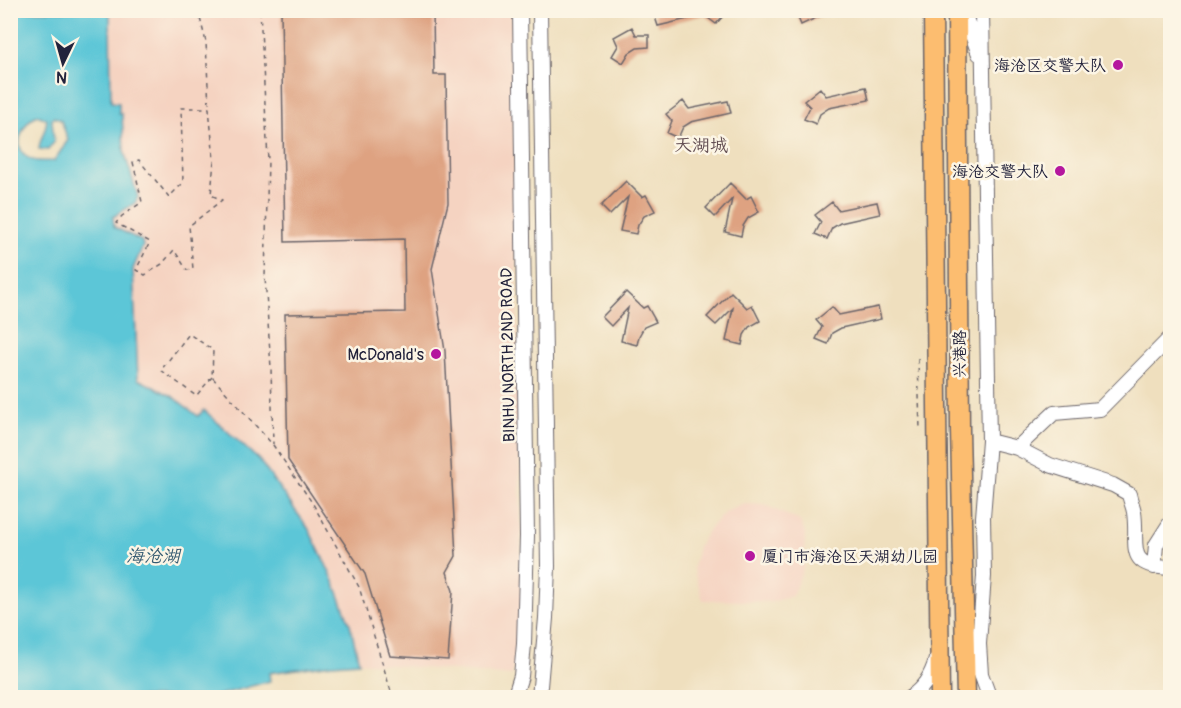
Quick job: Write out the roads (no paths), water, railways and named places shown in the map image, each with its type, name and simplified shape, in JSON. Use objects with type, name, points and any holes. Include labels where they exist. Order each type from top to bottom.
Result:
[{"type":"main road","name":"兴港路","points":[[933,10],[940,698]]},
{"type":"main road","name":"兴港路","points":[[957,10],[960,430],[966,698]]},
{"type":"street","name":"BINHU NORTH 2ND ROAD","points":[[514,698],[521,676],[524,644],[527,536],[520,10]]},
{"type":"street","points":[[538,698],[546,618],[548,566],[540,10]]},
{"type":"street","points":[[963,10],[983,68]]},
{"type":"street","points":[[982,10],[989,441],[983,517],[984,576],[980,644],[981,674],[989,696],[992,698]]},
{"type":"street","points":[[1017,448],[1054,413],[1100,409],[1170,338]]},
{"type":"street","points":[[989,441],[1017,448],[1050,465],[1113,485],[1129,494],[1134,511],[1134,552],[1139,559],[1154,567],[1170,568]]},
{"type":"street","points":[[1154,567],[1156,545],[1170,523]]},
{"type":"street","points":[[966,664],[984,576]]},
{"type":"street","points":[[909,698],[917,693],[933,672],[939,648]]},
{"type":"water","name":"海沧湖","points":[[10,11],[110,11],[111,102],[119,103],[119,114],[122,114],[124,151],[138,197],[135,203],[113,217],[114,227],[142,241],[143,246],[133,269],[138,379],[172,396],[198,416],[204,410],[259,460],[308,528],[333,579],[350,624],[359,662],[269,673],[270,681],[212,697],[11,697]],"holes":[[[37,115],[47,119],[39,149],[48,150],[54,142],[52,120],[54,117],[61,120],[68,140],[54,161],[32,160],[22,151],[21,134],[32,118]]]},
{"type":"place","name":"海沧区交警大队","points":[[1118,65]]},
{"type":"place","name":"海沧交警大队","points":[[1060,171]]},
{"type":"place","name":"McDonald's","points":[[436,354]]},
{"type":"place","name":"厦门市海沧区天湖幼儿园","points":[[750,556]]},
{"type":"district","name":"天湖城","points":[[701,145]]}]
